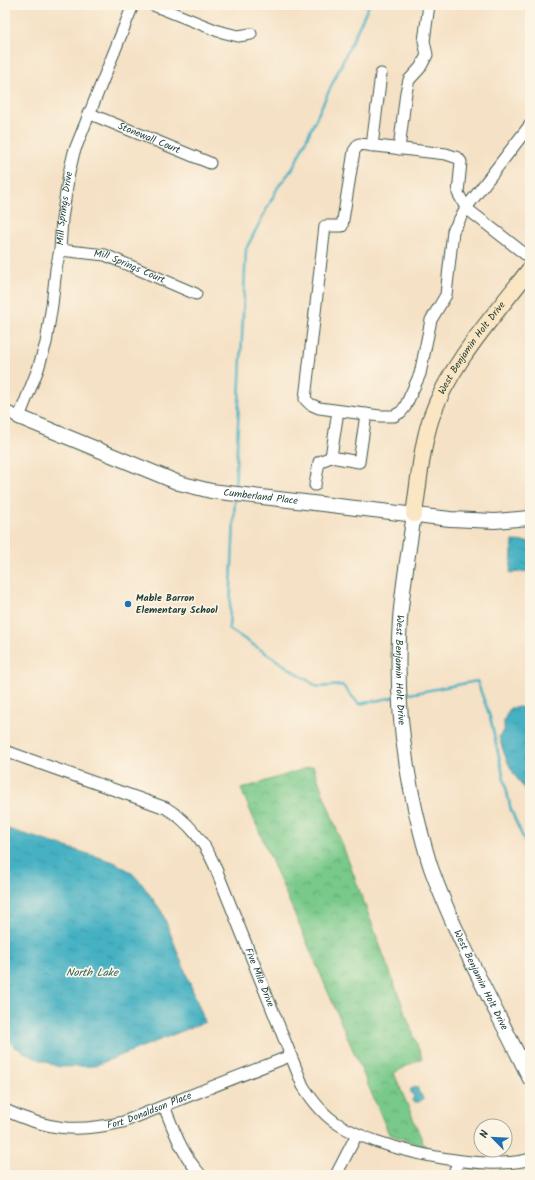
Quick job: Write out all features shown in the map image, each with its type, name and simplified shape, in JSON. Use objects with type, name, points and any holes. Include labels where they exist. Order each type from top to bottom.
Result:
[{"type":"main road","name":"West Benjamin Holt Drive","points":[[414,514],[425,442],[431,419],[442,393],[457,365],[530,269]]},
{"type":"street","name":"Mill Springs Drive","points":[[19,417],[38,369],[46,343],[60,250],[62,220],[69,173],[74,152],[88,113],[133,5]]},
{"type":"street","points":[[153,5],[218,31],[238,36],[251,34]]},
{"type":"street","points":[[399,149],[407,86],[409,80],[420,68],[427,55],[424,41],[429,5]]},
{"type":"street","points":[[372,146],[381,74]]},
{"type":"street","name":"Stonewall Court","points":[[88,113],[210,162]]},
{"type":"street","points":[[530,125],[466,208],[453,231],[446,295],[431,320],[420,374],[405,407],[401,412],[394,416],[338,411],[319,408],[310,404],[305,399],[325,226],[342,226],[354,151],[359,144],[446,154],[458,158],[461,162],[458,193],[466,208],[530,258]]},
{"type":"street","name":"Mill Springs Court","points":[[60,250],[105,255],[196,294]]},
{"type":"street","name":"Cumberland Place","points":[[5,411],[194,488],[473,520],[495,521],[530,518]]},
{"type":"street","points":[[331,457],[338,411]]},
{"type":"street","points":[[316,485],[319,462],[331,457],[359,462],[366,414]]},
{"type":"street","name":"West Benjamin Holt Drive","points":[[414,514],[400,619],[399,666],[400,710],[403,742],[413,801],[430,866],[442,896],[463,943],[530,1079]]},
{"type":"street","name":"Five Mile Drive","points":[[5,750],[166,808],[180,817],[193,829],[207,849],[214,864],[303,1086],[320,1108],[337,1124],[357,1134],[393,1147],[460,1161],[499,1164],[521,1162],[530,1159]]},
{"type":"street","name":"Fort Donaldson Place","points":[[5,1110],[24,1119],[46,1126],[73,1129],[92,1128],[123,1122],[290,1056]]},
{"type":"street","points":[[164,1106],[181,1149],[190,1163],[200,1174]]},
{"type":"street","points":[[336,1175],[357,1134]]},
{"type":"street","points":[[452,1175],[460,1161]]},
{"type":"green space","points":[[313,766],[422,1058],[394,1073],[425,1147],[389,1134],[241,789]]},
{"type":"water","points":[[513,541],[530,542],[530,571],[510,573]]},
{"type":"water","points":[[520,707],[530,710],[530,795],[519,782],[510,767],[499,736],[504,730],[504,720],[510,708]]},
{"type":"water","name":"North Lake","points":[[5,828],[114,862],[131,872],[142,884],[162,912],[205,1022],[94,1066],[59,1067],[33,1057],[15,1047],[5,1036]]},
{"type":"water","points":[[414,1087],[418,1088],[418,1091],[423,1099],[419,1102],[413,1102],[412,1100],[414,1097],[410,1090]]},
{"type":"waterway","points":[[235,490],[246,249],[278,187],[293,168],[369,5]]},
{"type":"waterway","points":[[235,499],[229,629],[318,687],[342,685],[359,704],[395,697]]},
{"type":"waterway","points":[[404,695],[477,681],[490,717],[511,810],[530,854]]},
{"type":"place","name":"Mable Barron Elementary School","points":[[128,604]]}]
